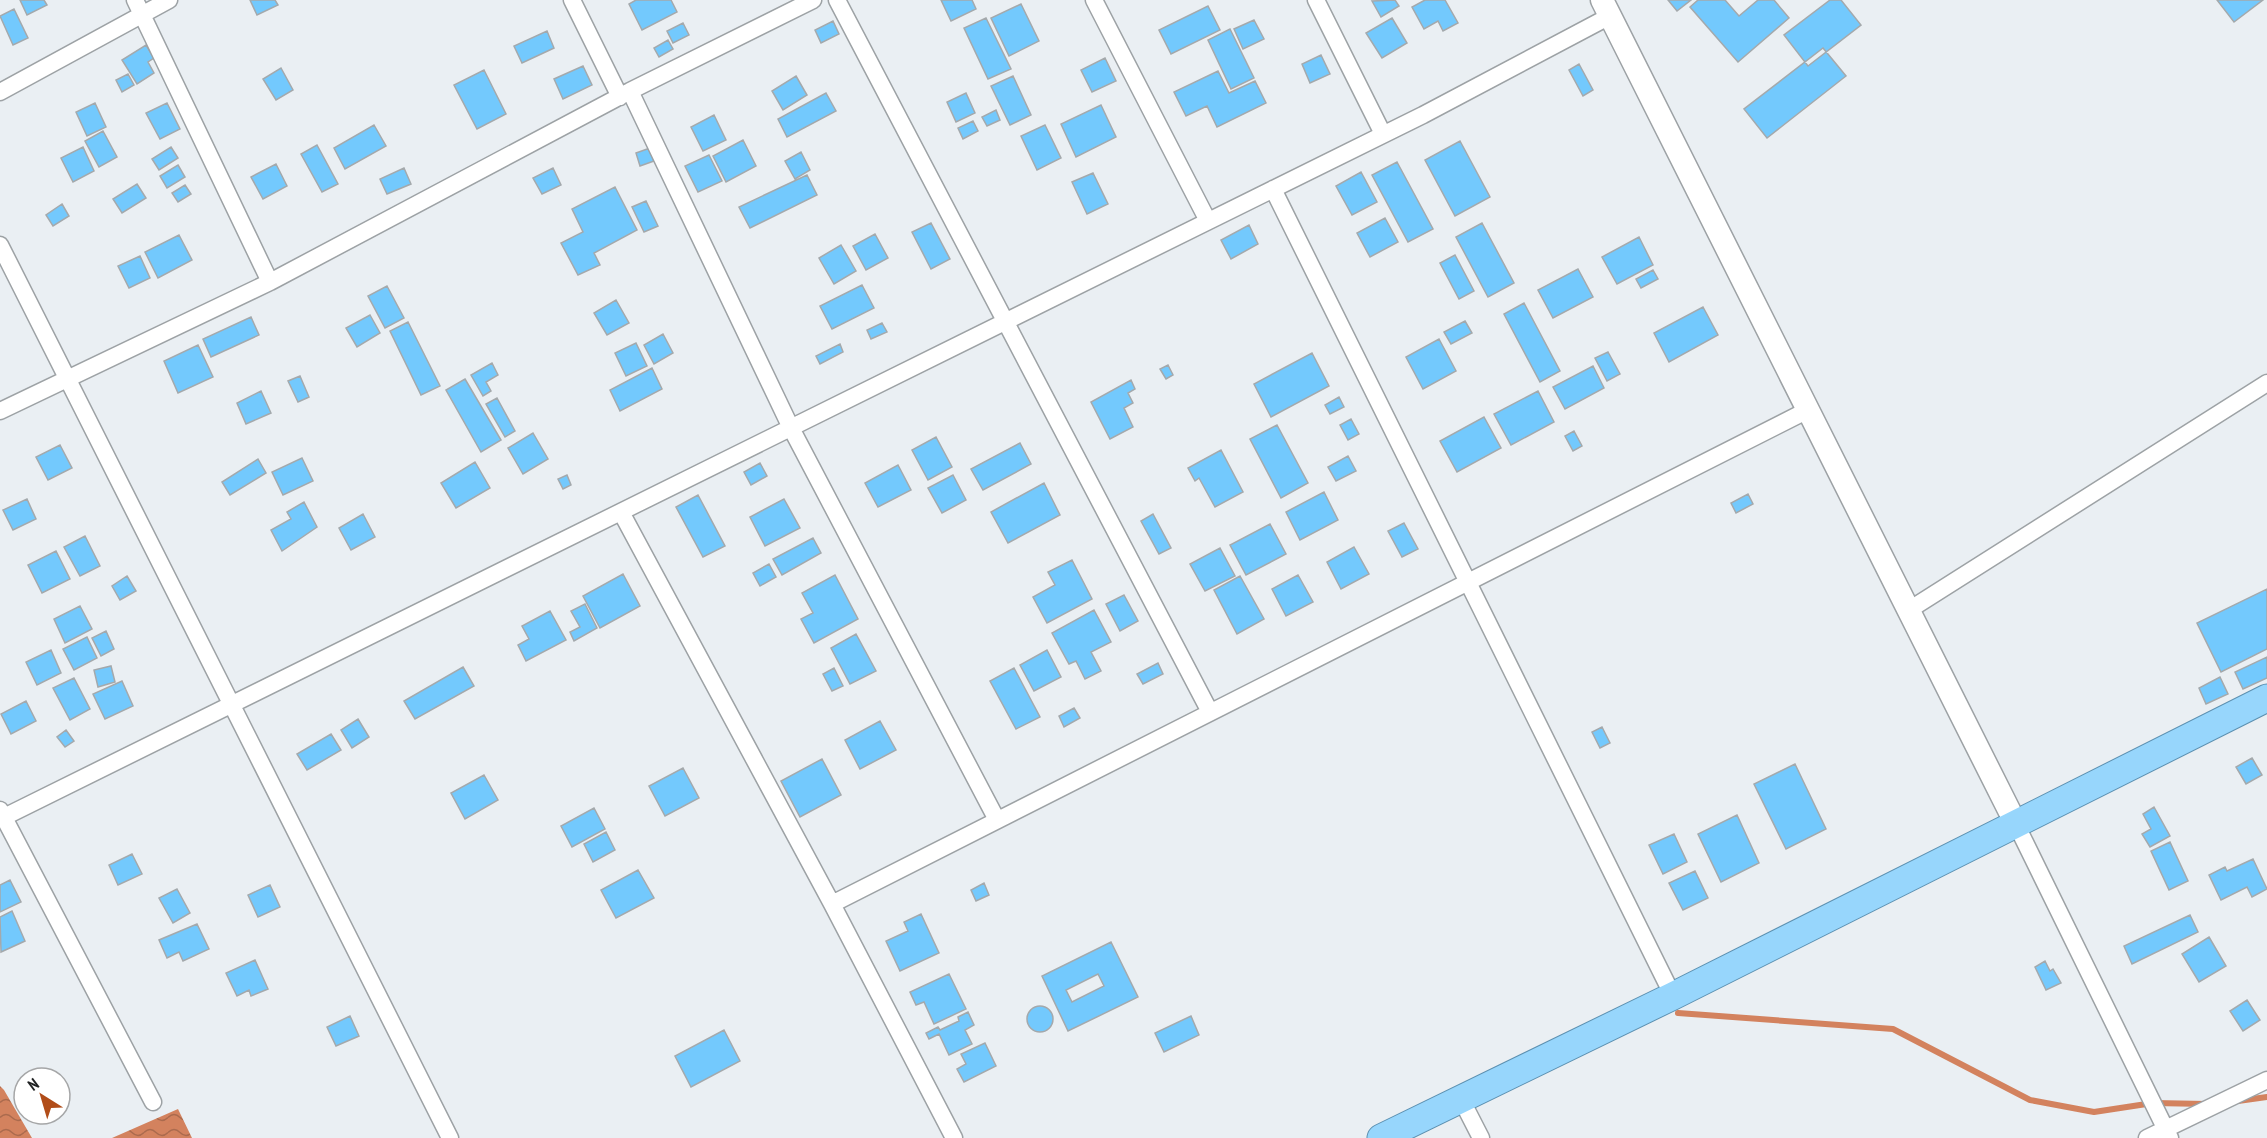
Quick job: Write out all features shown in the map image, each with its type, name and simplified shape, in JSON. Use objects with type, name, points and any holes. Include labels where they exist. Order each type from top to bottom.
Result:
[{"type":"highway","points":[[1381,1138],[1673,996],[2267,698]]},
{"type":"main road","points":[[1606,8],[2016,824]]},
{"type":"street","points":[[0,92],[138,7],[169,0]]},
{"type":"street","points":[[572,0],[625,94],[791,428],[998,820]]},
{"type":"street","points":[[0,411],[270,282],[625,94],[813,0]]},
{"type":"street","points":[[837,0],[1210,712]]},
{"type":"street","points":[[1094,0],[1208,221]]},
{"type":"street","points":[[1316,0],[1383,134]]},
{"type":"street","points":[[138,7],[270,282]]},
{"type":"street","points":[[153,1102],[1,815],[621,512],[1383,134],[1606,8]]},
{"type":"street","points":[[1273,189],[1673,996]]},
{"type":"street","points":[[0,245],[233,703],[450,1138]]},
{"type":"street","points":[[1909,610],[2267,383]]},
{"type":"street","points":[[832,904],[1808,410]]},
{"type":"street","points":[[621,512],[832,904],[954,1138]]},
{"type":"street","points":[[2016,824],[2168,1134]]},
{"type":"street","points":[[2147,1138],[2168,1134],[2267,1080]]},
{"type":"street","points":[[1461,1100],[1481,1138]]},
{"type":"water","points":[[0,1086],[12,1104],[12,1126],[25,1126],[32,1138],[0,1138]]},
{"type":"water","points":[[178,1109],[192,1138],[112,1138]]},
{"type":"building","points":[[20,0],[44,0],[47,5],[27,15]]},
{"type":"building","points":[[250,0],[275,0],[278,5],[257,15]]},
{"type":"building","points":[[636,0],[671,0],[677,12],[642,30],[629,4]]},
{"type":"building","points":[[941,0],[972,0],[976,9],[951,21]]},
{"type":"building","points":[[1395,0],[1399,6],[1381,17],[1372,1]]},
{"type":"building","points":[[1425,0],[1445,0],[1458,23],[1443,31],[1438,21],[1424,29],[1412,7]]},
{"type":"building","points":[[1668,0],[1691,0],[1677,11]]},
{"type":"building","points":[[1698,0],[1725,0],[1739,16],[1758,0],[1774,0],[1789,18],[1738,62],[1690,7]]},
{"type":"building","points":[[1830,0],[1841,0],[1861,25],[1808,66],[1784,35]]},
{"type":"building","points":[[2217,0],[2263,0],[2234,22]]},
{"type":"building","points":[[1021,4],[1039,41],[1009,56],[991,18]]},
{"type":"building","points":[[1208,6],[1220,30],[1171,54],[1159,30]]},
{"type":"building","points":[[14,9],[28,38],[13,45],[0,16]]},
{"type":"building","points":[[986,18],[1011,69],[988,79],[964,28]]},
{"type":"building","points":[[1392,18],[1407,43],[1382,58],[1366,33]]},
{"type":"building","points":[[1254,20],[1264,39],[1243,49],[1234,29]]},
{"type":"building","points":[[833,21],[839,34],[821,43],[815,30]]},
{"type":"building","points":[[683,23],[689,35],[673,43],[667,31]]},
{"type":"building","points":[[1230,29],[1254,78],[1231,89],[1208,40]]},
{"type":"building","points":[[547,31],[554,48],[522,63],[514,46]]},
{"type":"building","points":[[668,40],[673,49],[659,57],[654,48]]},
{"type":"building","points":[[146,45],[154,58],[148,62],[154,73],[137,84],[122,60]]},
{"type":"building","points":[[1823,48],[1846,76],[1767,138],[1744,109]]},
{"type":"building","points":[[1321,55],[1330,74],[1310,83],[1302,64]]},
{"type":"building","points":[[1105,58],[1116,81],[1092,92],[1081,70]]},
{"type":"building","points":[[1579,64],[1593,90],[1583,96],[1569,70]]},
{"type":"building","points":[[583,66],[592,85],[563,99],[554,79]]},
{"type":"building","points":[[281,68],[293,90],[276,100],[263,79]]},
{"type":"building","points":[[484,70],[506,114],[477,129],[454,85]]},
{"type":"building","points":[[1218,71],[1229,93],[1255,81],[1266,103],[1217,127],[1207,106],[1186,116],[1174,92]]},
{"type":"building","points":[[128,74],[134,85],[122,92],[116,80]]},
{"type":"building","points":[[796,76],[807,95],[783,110],[772,91]]},
{"type":"building","points":[[1013,76],[1031,115],[1010,125],[991,86]]},
{"type":"building","points":[[826,93],[836,111],[787,137],[778,119]]},
{"type":"building","points":[[966,93],[975,113],[956,122],[947,102]]},
{"type":"building","points":[[95,103],[106,127],[87,136],[76,112]]},
{"type":"building","points":[[167,103],[180,129],[160,139],[146,113]]},
{"type":"building","points":[[1101,105],[1116,137],[1076,157],[1061,124]]},
{"type":"building","points":[[996,110],[1000,120],[987,126],[982,117]]},
{"type":"building","points":[[714,115],[726,140],[703,151],[691,127]]},
{"type":"building","points":[[973,121],[978,131],[963,139],[958,128]]},
{"type":"building","points":[[374,125],[386,146],[345,169],[334,148]]},
{"type":"building","points":[[1045,125],[1061,158],[1037,170],[1021,136]]},
{"type":"building","points":[[103,131],[117,157],[99,167],[85,141]]},
{"type":"building","points":[[743,140],[756,166],[726,182],[713,156]]},
{"type":"building","points":[[1460,141],[1490,197],[1455,216],[1425,160]]},
{"type":"building","points":[[317,145],[338,184],[322,192],[301,154]]},
{"type":"building","points":[[83,147],[94,171],[73,182],[61,158]]},
{"type":"building","points":[[171,147],[178,158],[159,170],[152,159]]},
{"type":"building","points":[[650,148],[654,161],[640,166],[636,153]]},
{"type":"building","points":[[801,152],[810,170],[795,179],[785,161]]},
{"type":"building","points":[[709,155],[722,181],[698,192],[685,166]]},
{"type":"building","points":[[1397,162],[1433,229],[1408,242],[1372,175]]},
{"type":"building","points":[[276,164],[287,186],[263,199],[251,177]]},
{"type":"building","points":[[178,165],[185,177],[167,188],[160,176]]},
{"type":"building","points":[[404,168],[411,184],[387,194],[380,179]]},
{"type":"building","points":[[553,168],[561,185],[542,194],[533,178]]},
{"type":"building","points":[[1361,172],[1377,202],[1352,215],[1336,186]]},
{"type":"building","points":[[1093,173],[1108,204],[1087,214],[1072,182]]},
{"type":"building","points":[[807,175],[817,195],[750,228],[739,207]]},
{"type":"building","points":[[137,184],[146,198],[122,213],[113,199]]},
{"type":"building","points":[[185,185],[191,194],[178,202],[172,193]]},
{"type":"building","points":[[615,187],[637,230],[594,253],[600,265],[578,275],[561,243],[583,232],[572,209]]},
{"type":"building","points":[[646,201],[658,226],[644,232],[632,207]]},
{"type":"building","points":[[62,204],[69,216],[53,226],[46,215]]},
{"type":"building","points":[[1385,218],[1398,242],[1370,257],[1357,233]]},
{"type":"building","points":[[931,223],[950,259],[931,269],[912,232]]},
{"type":"building","points":[[1482,223],[1514,283],[1488,297],[1456,237]]},
{"type":"building","points":[[1249,225],[1258,244],[1231,259],[1221,240]]},
{"type":"building","points":[[875,234],[888,258],[866,270],[853,246]]},
{"type":"building","points":[[179,235],[192,260],[158,278],[145,252]]},
{"type":"building","points":[[1639,237],[1653,265],[1617,284],[1602,257]]},
{"type":"building","points":[[841,245],[856,271],[834,284],[819,258]]},
{"type":"building","points":[[1455,255],[1474,291],[1459,299],[1440,263]]},
{"type":"building","points":[[140,256],[150,278],[129,288],[118,266]]},
{"type":"building","points":[[1578,269],[1593,297],[1553,318],[1538,290]]},
{"type":"building","points":[[1653,270],[1658,279],[1641,288],[1636,279]]},
{"type":"building","points":[[862,285],[874,308],[832,329],[820,306]]},
{"type":"building","points":[[387,286],[404,318],[385,328],[368,296]]},
{"type":"building","points":[[616,300],[629,323],[607,335],[594,313]]},
{"type":"building","points":[[1524,303],[1560,371],[1540,382],[1504,314]]},
{"type":"building","points":[[1703,307],[1718,335],[1669,362],[1654,333]]},
{"type":"building","points":[[370,315],[380,333],[357,347],[346,328]]},
{"type":"building","points":[[251,317],[259,335],[211,357],[203,339]]},
{"type":"building","points":[[1465,321],[1472,333],[1451,344],[1444,332]]},
{"type":"building","points":[[408,322],[440,386],[421,395],[390,331]]},
{"type":"building","points":[[882,323],[887,332],[871,339],[867,330]]},
{"type":"building","points":[[663,334],[673,353],[654,364],[644,345]]},
{"type":"building","points":[[1439,339],[1456,371],[1423,389],[1406,357]]},
{"type":"building","points":[[636,343],[647,366],[626,376],[615,353]]},
{"type":"building","points":[[840,344],[843,352],[820,364],[816,356]]},
{"type":"building","points":[[198,345],[213,377],[178,393],[164,361]]},
{"type":"building","points":[[1608,352],[1620,374],[1607,381],[1595,358]]},
{"type":"building","points":[[1312,353],[1329,386],[1271,417],[1254,384]]},
{"type":"building","points":[[492,363],[498,375],[486,382],[491,391],[483,396],[471,375]]},
{"type":"building","points":[[1168,365],[1173,375],[1166,379],[1160,369]]},
{"type":"building","points":[[1593,366],[1604,388],[1565,409],[1553,387]]},
{"type":"building","points":[[652,368],[662,389],[620,411],[610,390]]},
{"type":"building","points":[[300,376],[309,397],[298,402],[288,381]]},
{"type":"building","points":[[465,379],[501,440],[481,452],[446,390]]},
{"type":"building","points":[[1131,380],[1135,389],[1128,393],[1133,403],[1124,408],[1133,427],[1110,439],[1091,402]]},
{"type":"building","points":[[261,391],[271,413],[246,424],[237,403]]},
{"type":"building","points":[[1538,391],[1554,422],[1511,445],[1494,414]]},
{"type":"building","points":[[1339,397],[1344,407],[1330,414],[1325,405]]},
{"type":"building","points":[[497,398],[515,431],[505,437],[486,404]]},
{"type":"building","points":[[1484,417],[1501,448],[1457,472],[1440,441]]},
{"type":"building","points":[[1351,419],[1359,434],[1348,440],[1340,425]]},
{"type":"building","points":[[1277,425],[1308,483],[1281,498],[1250,439]]},
{"type":"building","points":[[1574,431],[1582,446],[1573,451],[1565,436]]},
{"type":"building","points":[[533,433],[548,459],[523,474],[508,448]]},
{"type":"building","points":[[936,437],[952,467],[928,480],[912,450]]},
{"type":"building","points":[[1020,443],[1031,464],[983,490],[971,469]]},
{"type":"building","points":[[60,445],[72,468],[48,480],[36,457]]},
{"type":"building","points":[[1221,450],[1243,492],[1215,507],[1199,478],[1195,481],[1188,468]]},
{"type":"building","points":[[1348,456],[1356,471],[1336,481],[1328,467]]},
{"type":"building","points":[[302,458],[313,481],[283,495],[272,472]]},
{"type":"building","points":[[258,459],[266,473],[230,495],[222,482]]},
{"type":"building","points":[[475,462],[490,488],[456,508],[441,483]]},
{"type":"building","points":[[760,463],[767,476],[751,485],[744,472]]},
{"type":"building","points":[[898,465],[911,490],[878,507],[865,483]]},
{"type":"building","points":[[567,475],[571,485],[563,489],[558,479]]},
{"type":"building","points":[[953,475],[966,500],[942,513],[928,488]]},
{"type":"building","points":[[1044,483],[1060,515],[1008,543],[991,512]]},
{"type":"building","points":[[1324,492],[1338,520],[1300,540],[1286,512]]},
{"type":"building","points":[[1748,494],[1753,504],[1736,513],[1731,503]]},
{"type":"building","points":[[698,495],[725,546],[703,557],[676,507]]},
{"type":"building","points":[[27,499],[36,519],[13,530],[3,510]]},
{"type":"building","points":[[784,499],[800,528],[765,546],[750,517]]},
{"type":"building","points":[[304,502],[317,527],[282,551],[271,530],[291,519],[287,512]]},
{"type":"building","points":[[363,514],[375,537],[351,550],[339,528]]},
{"type":"building","points":[[1153,514],[1171,548],[1159,554],[1141,521]]},
{"type":"building","points":[[1404,523],[1418,549],[1402,557],[1388,531]]},
{"type":"building","points":[[1270,524],[1286,554],[1246,575],[1230,545]]},
{"type":"building","points":[[85,536],[100,566],[80,576],[64,547]]},
{"type":"building","points":[[813,538],[821,553],[782,575],[773,559]]},
{"type":"building","points":[[1354,547],[1369,574],[1341,589],[1327,562]]},
{"type":"building","points":[[1220,548],[1235,576],[1205,591],[1190,564]]},
{"type":"building","points":[[56,551],[70,579],[42,593],[28,565]]},
{"type":"building","points":[[1072,560],[1092,599],[1047,623],[1033,597],[1055,585],[1048,572]]},
{"type":"building","points":[[769,564],[776,577],[760,586],[753,573]]},
{"type":"building","points":[[623,574],[640,606],[600,628],[583,596]]},
{"type":"building","points":[[835,575],[858,619],[814,643],[801,619],[813,613],[802,593]]},
{"type":"building","points":[[1298,575],[1313,602],[1286,616],[1272,589]]},
{"type":"building","points":[[127,576],[136,591],[120,600],[112,586]]},
{"type":"building","points":[[1240,576],[1264,619],[1237,634],[1214,590]]},
{"type":"building","points":[[2267,589],[2267,649],[2221,672],[2197,623]]},
{"type":"building","points":[[1124,595],[1138,621],[1120,631],[1106,604]]},
{"type":"building","points":[[585,604],[597,628],[574,641],[570,632],[580,627],[571,611]]},
{"type":"building","points":[[80,606],[92,629],[65,643],[54,619]]},
{"type":"building","points":[[1094,610],[1111,642],[1091,652],[1101,671],[1085,679],[1076,661],[1069,664],[1052,633]]},
{"type":"building","points":[[550,611],[566,640],[526,661],[518,645],[529,639],[522,626]]},
{"type":"building","points":[[106,631],[114,649],[101,656],[92,638]]},
{"type":"building","points":[[856,634],[876,671],[850,684],[831,648]]},
{"type":"building","points":[[87,637],[97,658],[74,670],[63,649]]},
{"type":"building","points":[[51,650],[61,673],[37,685],[26,662]]},
{"type":"building","points":[[1047,650],[1061,677],[1034,691],[1020,665]]},
{"type":"building","points":[[2267,657],[2267,678],[2243,689],[2235,672]]},
{"type":"building","points":[[1158,663],[1163,674],[1143,684],[1137,674]]},
{"type":"building","points":[[111,666],[115,682],[98,687],[94,670]]},
{"type":"building","points":[[463,667],[474,686],[415,719],[404,701]]},
{"type":"building","points":[[834,668],[843,686],[832,691],[823,674]]},
{"type":"building","points":[[1014,668],[1040,717],[1016,729],[990,681]]},
{"type":"building","points":[[2220,677],[2228,694],[2206,704],[2199,688]]},
{"type":"building","points":[[74,678],[90,709],[70,720],[53,688]]},
{"type":"building","points":[[122,681],[133,706],[105,719],[93,694]]},
{"type":"building","points":[[26,701],[36,721],[11,734],[1,714]]},
{"type":"building","points":[[1074,708],[1080,718],[1064,727],[1059,716]]},
{"type":"building","points":[[358,719],[369,737],[352,748],[341,730]]},
{"type":"building","points":[[880,721],[896,750],[860,769],[845,740]]},
{"type":"building","points":[[1602,727],[1610,743],[1600,748],[1592,732]]},
{"type":"building","points":[[66,730],[74,741],[65,747],[57,737]]},
{"type":"building","points":[[331,734],[341,750],[307,770],[297,754]]},
{"type":"building","points":[[2252,758],[2262,775],[2246,784],[2236,767]]},
{"type":"building","points":[[822,759],[841,795],[800,817],[781,781]]},
{"type":"building","points":[[1795,764],[1826,829],[1786,849],[1754,784]]},
{"type":"building","points":[[683,768],[699,798],[665,816],[649,786]]},
{"type":"building","points":[[484,775],[498,800],[465,819],[451,793]]},
{"type":"building","points":[[2154,807],[2170,836],[2150,847],[2142,834],[2151,829],[2143,814]]},
{"type":"building","points":[[594,808],[605,829],[572,847],[561,826]]},
{"type":"building","points":[[1737,815],[1759,863],[1721,882],[1698,834]]},
{"type":"building","points":[[606,832],[615,850],[593,862],[584,844]]},
{"type":"building","points":[[1674,834],[1687,862],[1663,874],[1649,845]]},
{"type":"building","points":[[2170,842],[2188,881],[2169,890],[2151,851]]},
{"type":"building","points":[[132,854],[142,874],[118,885],[109,865]]},
{"type":"building","points":[[2253,859],[2267,889],[2252,897],[2247,887],[2221,900],[2209,875],[2225,867],[2227,871]]},
{"type":"building","points":[[638,870],[654,898],[616,918],[601,890]]},
{"type":"building","points":[[1695,871],[1708,898],[1683,910],[1669,883]]},
{"type":"building","points":[[10,880],[21,902],[0,912],[0,885]]},
{"type":"building","points":[[984,883],[989,895],[976,901],[971,890]]},
{"type":"building","points":[[270,885],[280,907],[258,917],[248,895]]},
{"type":"building","points":[[177,889],[190,913],[173,923],[159,898]]},
{"type":"building","points":[[12,911],[25,941],[1,952],[0,917]]},
{"type":"building","points":[[921,914],[939,953],[900,971],[886,941],[908,931],[904,922]]},
{"type":"building","points":[[2190,915],[2198,932],[2132,964],[2124,946]]},
{"type":"building","points":[[197,924],[209,949],[183,961],[179,952],[167,958],[159,940]]},
{"type":"building","points":[[2209,937],[2226,966],[2199,982],[2182,954]]},
{"type":"building","points":[[1111,942],[1138,997],[1068,1031],[1042,976]],"holes":[[[1098,974],[1104,986],[1072,1002],[1066,990]]]},
{"type":"building","points":[[255,960],[268,989],[251,996],[249,990],[237,996],[226,973]]},
{"type":"building","points":[[2045,961],[2050,971],[2053,969],[2061,983],[2046,990],[2035,967]]},
{"type":"building","points":[[949,974],[966,1009],[934,1024],[924,1002],[916,1005],[910,992]]},
{"type":"building","points":[[2247,1000],[2260,1020],[2243,1031],[2230,1011]]},
{"type":"building","points":[[1040,1006],[1049,1010],[1053,1019],[1049,1028],[1040,1032],[1031,1028],[1027,1019],[1031,1010]]},
{"type":"building","points":[[968,1012],[974,1025],[965,1030],[972,1044],[949,1055],[939,1034],[929,1039],[926,1033],[938,1027],[940,1030],[959,1021],[958,1017]]},
{"type":"building","points":[[350,1016],[359,1036],[336,1046],[327,1027]]},
{"type":"building","points":[[1191,1016],[1199,1035],[1164,1052],[1155,1033]]},
{"type":"building","points":[[724,1030],[740,1061],[691,1087],[675,1056]]},
{"type":"building","points":[[985,1043],[996,1066],[964,1082],[957,1069],[966,1064],[961,1054]]},
{"type":"waterway","points":[[1678,1013],[1893,1029],[2030,1100],[2094,1112],[2153,1103],[2207,1104]]},
{"type":"waterway","points":[[2238,1101],[2267,1097]]}]
